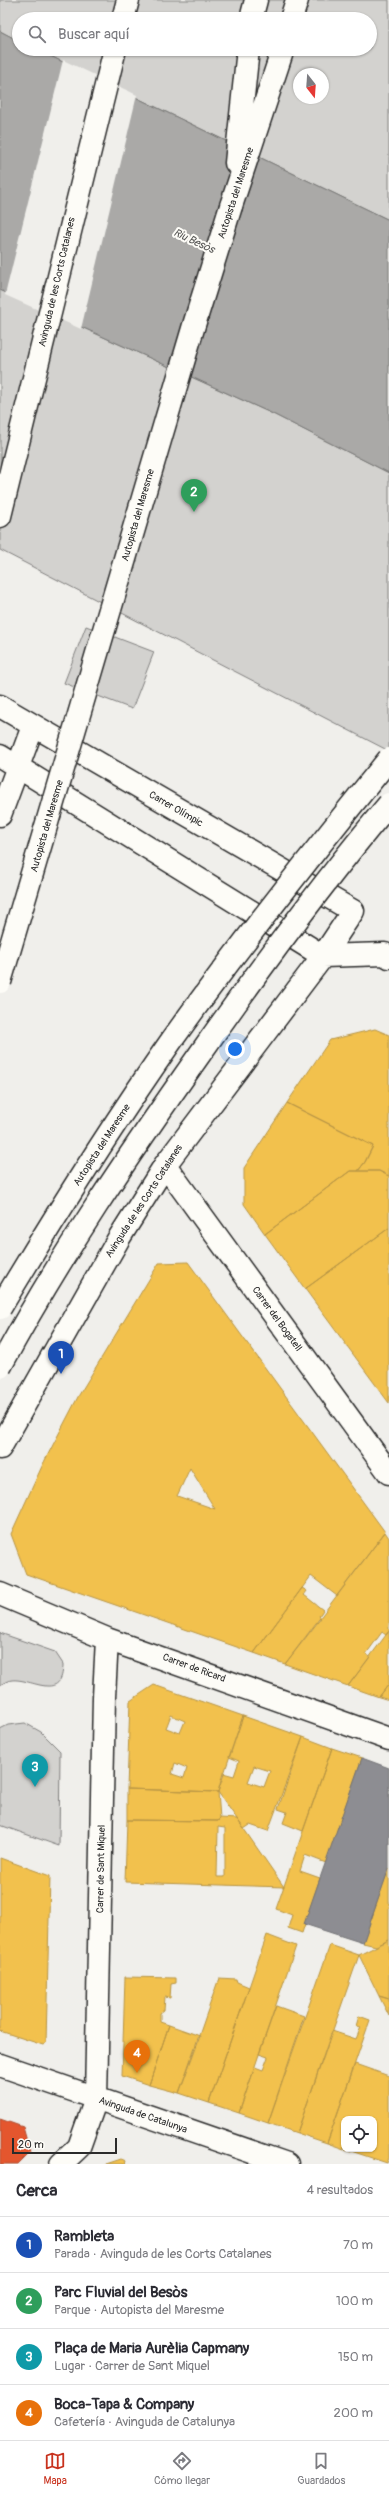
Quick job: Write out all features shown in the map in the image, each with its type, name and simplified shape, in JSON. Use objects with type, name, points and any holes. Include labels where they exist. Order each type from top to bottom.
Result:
[{"type":"main road","points":[[125,12],[128,0]]},
{"type":"main road","points":[[293,12],[297,0]]},
{"type":"main road","name":"Avinguda de les Corts Catalanes","points":[[0,516],[113,56]]},
{"type":"main road","points":[[231,206],[247,56]]},
{"type":"main road","name":"Autopista del Maresme","points":[[0,982],[231,206],[280,56]]},
{"type":"main road","name":"Carrer Olímpic","points":[[0,706],[353,911]]},
{"type":"main road","points":[[0,815],[33,726]]},
{"type":"main road","points":[[0,756],[323,956],[385,954],[389,957]]},
{"type":"main road","name":"Autopista del Maresme","points":[[0,1308],[123,1110],[224,968],[289,882],[389,759]]},
{"type":"main road","points":[[0,1367],[19,1332],[126,1158],[241,995],[343,858],[389,804]]},
{"type":"main road","points":[[224,968],[313,899]]},
{"type":"main road","name":"Avinguda de les Corts Catalanes","points":[[0,1448],[119,1238],[165,1165],[323,956],[353,911]]},
{"type":"main road","name":"Carrer del Bogatell","points":[[165,1165],[389,1473]]},
{"type":"main road","name":"Carrer de Ricard","points":[[0,1594],[107,1639],[389,1739]]},
{"type":"main road","name":"Carrer de Sant Miquel","points":[[61,2164],[78,2147],[96,2099],[104,1698],[107,1639]]},
{"type":"main road","name":"Avinguda de Catalunya","points":[[0,2065],[287,2164]]},
{"type":"shaded area","points":[[0,0],[389,0],[389,220],[50,56],[377,56],[377,12],[12,12],[12,37],[0,31]]},
{"type":"shaded area","points":[[0,290],[273,414],[389,473],[389,751],[0,550]]},
{"type":"shaded area","points":[[86,626],[154,652],[132,709],[64,683]]},
{"type":"shaded area","points":[[0,1633],[55,1652],[63,1664],[62,1676],[58,1683],[52,1686],[45,1686],[20,1680],[12,1680],[0,1685]]},
{"type":"shaded area","points":[[25,1723],[41,1732],[60,1751],[59,1846],[0,1825],[0,1729],[8,1725]]},
{"type":"water","name":"Riu Besòs","points":[[0,31],[12,37],[12,56],[50,56],[389,220],[389,473],[273,414],[0,290]]},
{"type":"pier","points":[[63,60],[137,95],[81,329],[5,295]]},
{"type":"building: Viviendas","points":[[375,1029],[389,1035],[389,1176],[379,1171],[358,1171],[365,1162],[373,1146],[287,1103],[330,1040]]},
{"type":"building: Viviendas","points":[[287,1103],[373,1146],[365,1162],[358,1171],[350,1171],[265,1234],[244,1204],[244,1168]]},
{"type":"building: Viviendas","points":[[350,1171],[379,1171],[389,1176],[389,1228],[305,1289],[265,1234]]},
{"type":"building: Viviendas","points":[[389,1228],[389,1403],[305,1289]]},
{"type":"building: Viviendas","points":[[188,1262],[385,1532],[337,1596],[311,1576],[254,1653],[26,1574],[11,1534],[43,1464],[79,1395],[159,1263]],"holes":[[[190,1468],[215,1509],[177,1496]]]},
{"type":"building: Viviendas","points":[[385,1532],[389,1538],[389,1631],[386,1635],[382,1632],[366,1654],[370,1657],[348,1686],[285,1664]]},
{"type":"building: Viviendas","points":[[302,1588],[307,1591],[304,1595],[323,1610],[319,1616],[321,1618],[285,1664],[254,1653]]},
{"type":"building: Viviendas","points":[[389,1631],[389,1684],[379,1697],[348,1686]]},
{"type":"building: Viviendas","points":[[389,1684],[389,1700],[379,1697]]},
{"type":"building: Viviendas","points":[[154,1685],[243,1716],[218,1792],[127,1789],[130,1701]],"holes":[[[171,1715],[185,1721],[180,1733],[166,1728]],[[175,1763],[187,1768],[184,1778],[172,1774]]]},
{"type":"building: Viviendas","points":[[243,1716],[303,1737],[268,1831],[250,1825],[244,1829],[218,1792],[223,1773],[234,1776],[239,1761],[229,1757]],"holes":[[[254,1766],[270,1771],[264,1787],[248,1782]]]},
{"type":"building: Viviendas","points":[[303,1737],[332,1748],[303,1831],[283,1823],[287,1812],[278,1809]]},
{"type":"building: Viviendas","points":[[332,1748],[362,1758],[326,1863],[305,1855],[300,1871],[320,1878],[302,1933],[288,1928],[292,1915],[276,1909]]},
{"type":"building: Viviendas","points":[[127,1789],[218,1792],[220,1818],[218,1821],[127,1820]]},
{"type":"building: Viviendas","points":[[220,1818],[237,1819],[284,1887],[125,1882],[127,1820],[218,1821]],"holes":[[[218,1827],[225,1828],[225,1877],[217,1877]]]},
{"type":"building: Viviendas","points":[[0,1858],[50,1876],[46,2043],[43,2045],[0,2031]]},
{"type":"building: Viviendas","points":[[389,1868],[389,1940],[376,1946],[363,1943]]},
{"type":"building: Viviendas","points":[[267,1935],[296,1946],[239,2113],[209,2103]]},
{"type":"building: Viviendas","points":[[389,1940],[389,1999],[379,1996],[359,1955]]},
{"type":"building: Viviendas","points":[[330,1945],[359,1955],[297,2133],[268,2123]]},
{"type":"building: Viviendas","points":[[125,1977],[176,1978],[176,1983],[171,1984],[170,1998],[165,1997],[164,2010],[160,2013],[160,2022],[169,2025],[149,2085],[122,2076]]},
{"type":"building: Viviendas","points":[[219,1978],[236,1979],[237,1982],[249,1987],[209,2103],[179,2093]]},
{"type":"building: Viviendas","points":[[379,1996],[389,1999],[389,2016]]},
{"type":"building: Viviendas","points":[[276,2006],[304,2016],[268,2123],[239,2113],[255,2067],[263,2070],[268,2057],[259,2054]]},
{"type":"building: Viviendas","points":[[359,2016],[370,2020],[327,2143],[297,2133],[332,2031],[356,2039],[361,2027],[356,2026]]},
{"type":"building: Viviendas","points":[[169,2025],[200,2036],[179,2093],[149,2085]]},
{"type":"building: Viviendas","points":[[355,2064],[389,2076],[389,2158],[387,2163],[354,2152],[377,2152],[377,2116],[341,2116],[341,2148],[327,2143]]},
{"type":"building: Viviendas","points":[[121,2159],[126,2161],[125,2164],[106,2164]]},
{"type":"building: Comercios","points":[[0,2119],[23,2127],[30,2152],[18,2164],[0,2164]]},
{"type":"building: Industria","points":[[362,1758],[389,1768],[389,1868],[363,1943],[304,1924]]},
{"type":"place","name":"Parc Fluvial del Besòs","points":[[194,512]]},
{"type":"place","name":"Rambleta","points":[[61,1374]]},
{"type":"place","name":"Plaça de Maria Aurèlia Capmany","points":[[35,1787]]},
{"type":"place","name":"Boca-Tapa & Company","points":[[137,2073]]}]
